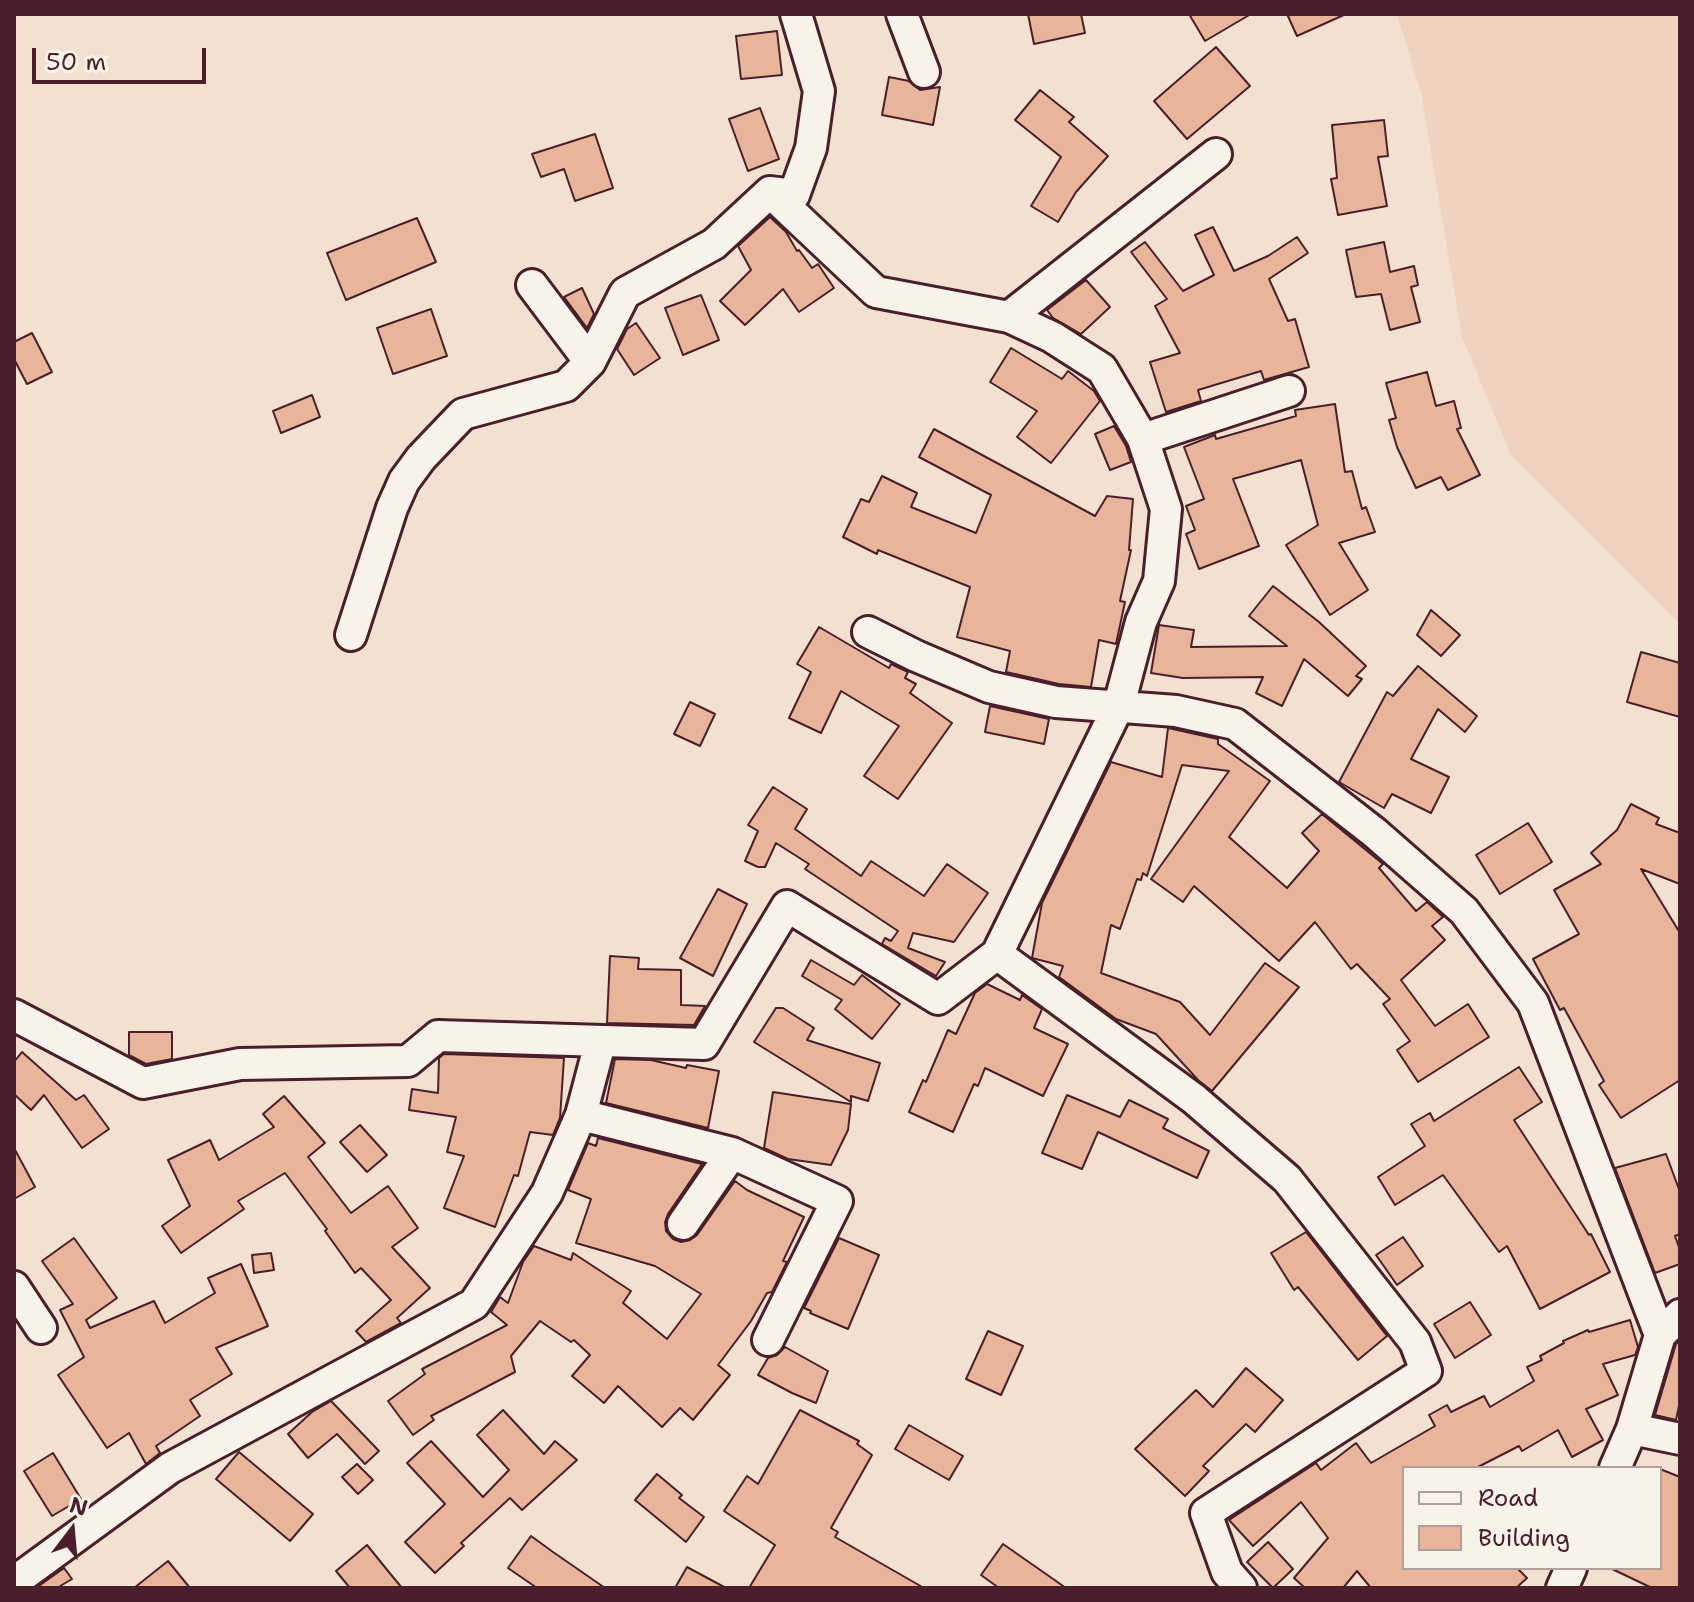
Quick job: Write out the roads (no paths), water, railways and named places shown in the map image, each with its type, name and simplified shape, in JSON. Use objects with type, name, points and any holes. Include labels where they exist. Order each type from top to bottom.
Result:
[{"type":"street","points":[[770,192],[794,195],[811,148],[819,91],[796,14]]},
{"type":"street","points":[[902,14],[924,72]]},
{"type":"street","points":[[1009,317],[1216,154]]},
{"type":"street","points":[[14,1015],[143,1083],[240,1064],[408,1061],[438,1036],[704,1044],[787,906],[938,999],[997,954],[1119,705],[1141,622],[1159,581],[1166,509],[1143,439],[1102,369],[1052,337],[1009,317],[876,292],[770,192]]},
{"type":"street","points":[[351,635],[392,508],[404,481],[421,458],[463,414],[566,386],[590,362],[625,293],[714,244],[770,192]]},
{"type":"street","points":[[532,285],[590,362]]},
{"type":"street","points":[[1143,439],[1289,391]]},
{"type":"street","points":[[868,632],[989,687],[1056,702],[1176,711],[1235,724],[1375,833],[1464,911],[1533,1003],[1670,1325],[1616,1466]]},
{"type":"street","points":[[997,954],[1194,1099],[1287,1179],[1415,1342],[1426,1371],[1206,1513],[1227,1572],[1241,1588]]},
{"type":"street","points":[[14,1582],[170,1468],[474,1304],[547,1193],[581,1115],[600,1043]]},
{"type":"street","points":[[581,1115],[732,1153],[837,1201],[768,1340]]},
{"type":"street","points":[[683,1224],[732,1153]]},
{"type":"street","points":[[14,1287],[41,1328]]},
{"type":"street","points":[[1632,1429],[1680,1439]]}]
